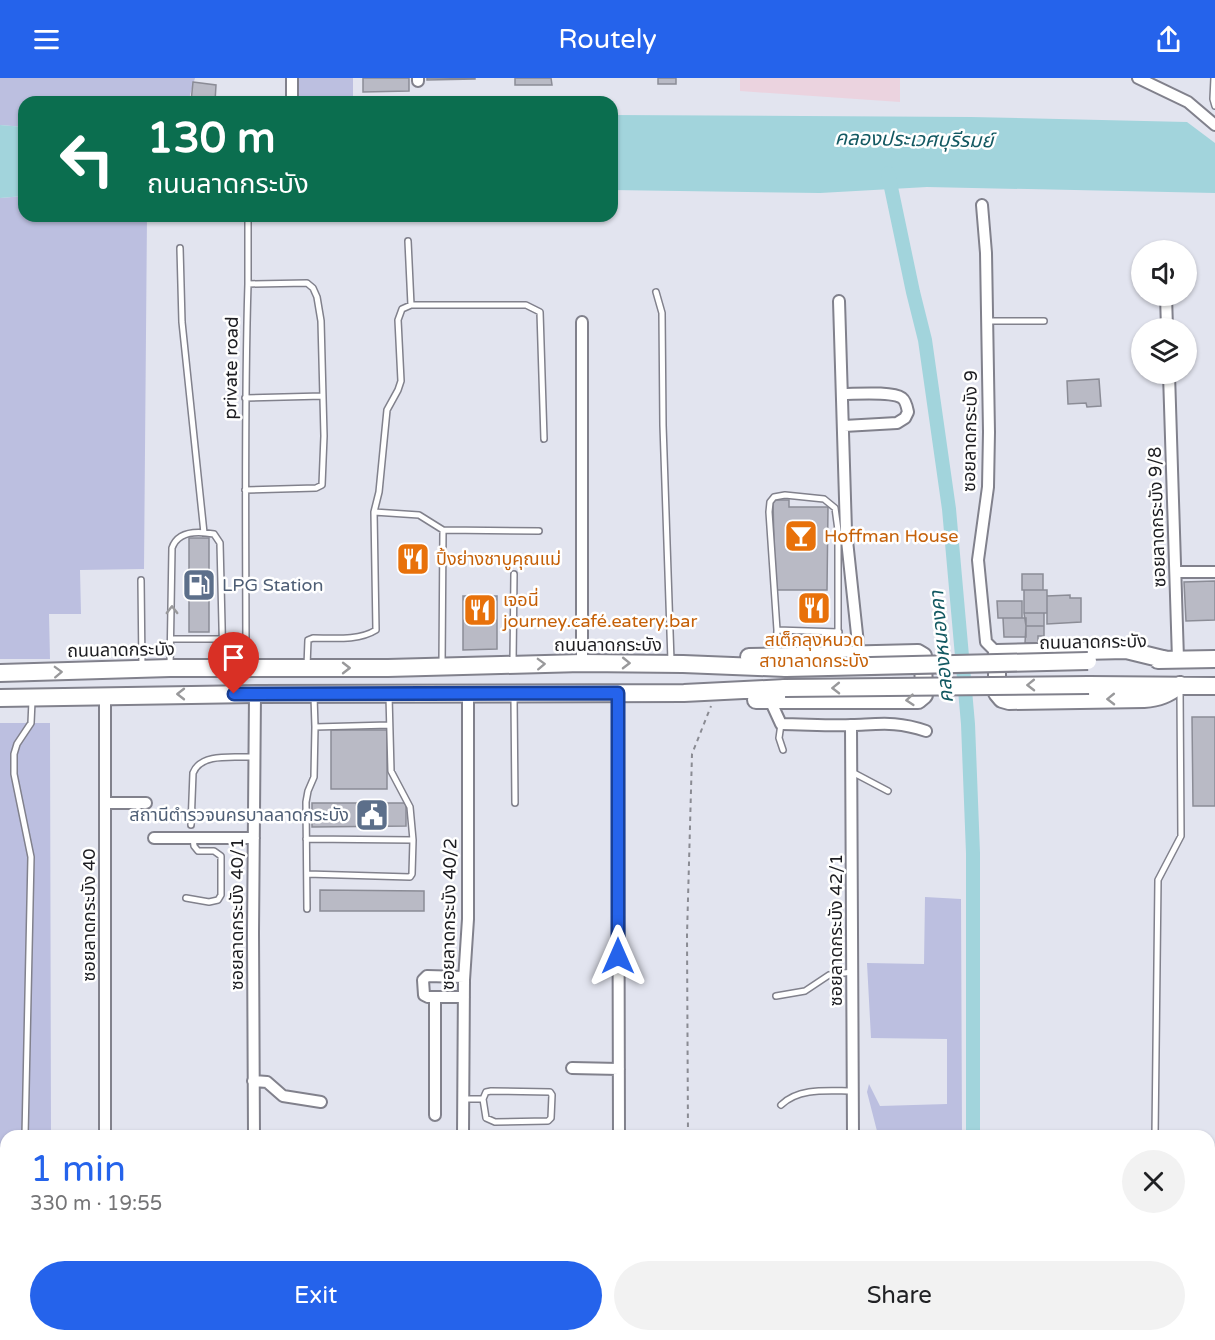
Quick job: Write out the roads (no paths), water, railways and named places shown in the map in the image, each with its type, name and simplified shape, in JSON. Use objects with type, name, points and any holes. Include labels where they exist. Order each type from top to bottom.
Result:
[{"type":"main road","points":[[1173,660],[1126,650],[997,652],[997,693],[1002,699],[1009,701],[1152,699],[1169,694],[1180,685]]},
{"type":"main road","points":[[684,693],[714,698],[770,700],[907,701],[923,698],[922,654],[838,653],[781,662]]},
{"type":"main road","name":"ถนนลาดกระบัง","points":[[0,673],[170,668],[388,668],[582,663],[1215,659]]},
{"type":"main road","points":[[388,668],[389,694]]},
{"type":"main road","points":[[0,698],[514,692],[684,693],[785,688],[1215,686]]},
{"type":"street","points":[[292,78],[292,96]]},
{"type":"street","points":[[1138,78],[1188,102],[1215,125]]},
{"type":"street","name":"ซอยลาดกระบัง 9","points":[[982,205],[985,230],[989,464],[978,560],[987,642],[997,652]]},
{"type":"street","points":[[839,301],[846,531],[859,653]]},
{"type":"street","points":[[582,322],[582,663]]},
{"type":"street","name":"ซอยลาดกระบัง 9/8","points":[[1169,384],[1176,573],[1173,660]]},
{"type":"street","points":[[843,394],[890,395],[902,398],[907,404],[908,412],[905,418],[897,423],[844,426]]},
{"type":"street","points":[[1176,573],[1215,572]]},
{"type":"street","name":"ซอยลาดกระบัง 40/2","points":[[463,1130],[464,977],[468,920],[468,693]]},
{"type":"street","points":[[618,693],[619,1130]]},
{"type":"street","name":"ซอยลาดกระบัง 40/1","points":[[254,1130],[255,694]]},
{"type":"street","name":"ซอยลาดกระบัง 40","points":[[105,695],[105,1130]]},
{"type":"street","points":[[770,700],[781,724],[893,723],[908,724],[926,731]]},
{"type":"street","name":"ซอยลาดกระบัง 42/1","points":[[850,725],[853,1130]]},
{"type":"street","points":[[106,803],[146,803]]},
{"type":"street","points":[[154,838],[254,838]]},
{"type":"street","points":[[464,977],[424,977],[424,995],[464,997]]},
{"type":"street","points":[[435,997],[435,1115]]},
{"type":"street","points":[[572,1068],[619,1069]]},
{"type":"street","points":[[253,1081],[267,1082],[283,1096],[321,1102]]},
{"type":"lane","points":[[1214,78],[1215,106]]},
{"type":"lane","name":"private road","points":[[246,668],[245,398],[248,222]]},
{"type":"lane","points":[[408,241],[411,305]]},
{"type":"lane","points":[[180,248],[182,322],[204,533]]},
{"type":"lane","points":[[245,490],[320,487],[323,482],[324,436],[321,321],[313,288],[307,283],[248,284]]},
{"type":"lane","points":[[656,292],[662,313],[677,664]]},
{"type":"lane","points":[[307,668],[308,640],[351,637],[376,630],[374,512],[379,492],[387,411],[401,381],[398,320],[402,309],[411,305],[526,304],[540,312],[544,439]]},
{"type":"lane","points":[[987,321],[1044,321]]},
{"type":"lane","points":[[245,398],[323,396]]},
{"type":"lane","points":[[781,662],[769,512],[770,502],[774,497],[784,495],[824,498],[835,508],[838,530],[838,653]]},
{"type":"lane","points":[[374,512],[419,515],[443,530],[539,531]]},
{"type":"lane","points":[[442,667],[443,530]]},
{"type":"lane","points":[[170,668],[172,548],[178,537],[204,533],[214,534],[220,543],[223,669]]},
{"type":"lane","points":[[513,665],[514,574]]},
{"type":"lane","points":[[141,580],[141,669]]},
{"type":"lane","points":[[777,630],[839,632]]},
{"type":"lane","points":[[172,639],[224,639]]},
{"type":"lane","points":[[1155,1130],[1158,880],[1181,836],[1180,685]]},
{"type":"lane","points":[[514,692],[515,804]]},
{"type":"lane","points":[[307,874],[410,877],[413,870],[413,840],[410,807],[391,771],[389,694]]},
{"type":"lane","points":[[307,909],[306,802],[314,777],[314,695]]},
{"type":"lane","points":[[25,1130],[31,857],[14,774],[14,754],[17,744],[31,723],[32,696]]},
{"type":"lane","points":[[781,724],[779,738],[783,750]]},
{"type":"lane","points":[[315,727],[389,725]]},
{"type":"lane","points":[[190,825],[195,766],[210,759],[255,757]]},
{"type":"lane","points":[[852,772],[888,790]]},
{"type":"lane","points":[[186,898],[209,902],[220,899],[221,895],[221,856],[214,851],[198,851],[194,846],[193,838]]},
{"type":"lane","points":[[306,839],[413,840]]},
{"type":"lane","points":[[776,996],[805,991],[829,975],[852,972]]},
{"type":"lane","points":[[491,1090],[550,1092],[552,1095],[551,1118],[548,1121],[495,1122],[486,1118],[483,1099],[486,1092],[491,1090]]},
{"type":"lane","points":[[781,1105],[792,1096],[800,1094],[819,1091],[853,1091]]},
{"type":"lane","points":[[463,1099],[483,1099]]},
{"type":"water","name":"คลองประเวศบุรีรมย์","points":[[618,115],[971,117],[1187,122],[1215,143],[1215,193],[927,187],[820,193],[618,190]]},
{"type":"water","points":[[0,125],[18,126],[18,196],[0,198]]},
{"type":"waterway","name":"คลองหนองคา","points":[[888,173],[925,340],[949,509],[968,724],[973,853],[973,1130]]},
{"type":"place","name":"Hoffman House","points":[[801,536]]},
{"type":"place","name":"ปิ้งย่างชาบูคุณแม่","points":[[413,559]]},
{"type":"place","name":"LPG Station","points":[[199,585]]},
{"type":"place","name":"สเต็กลุงหนวด สาขาลาดกระบัง","points":[[814,608]]},
{"type":"place","name":"เจอนี่ journey.café.eatery.bar","points":[[480,610]]},
{"type":"place","name":"สถานีตำรวจนครบาลลาดกระบัง","points":[[372,815]]}]
